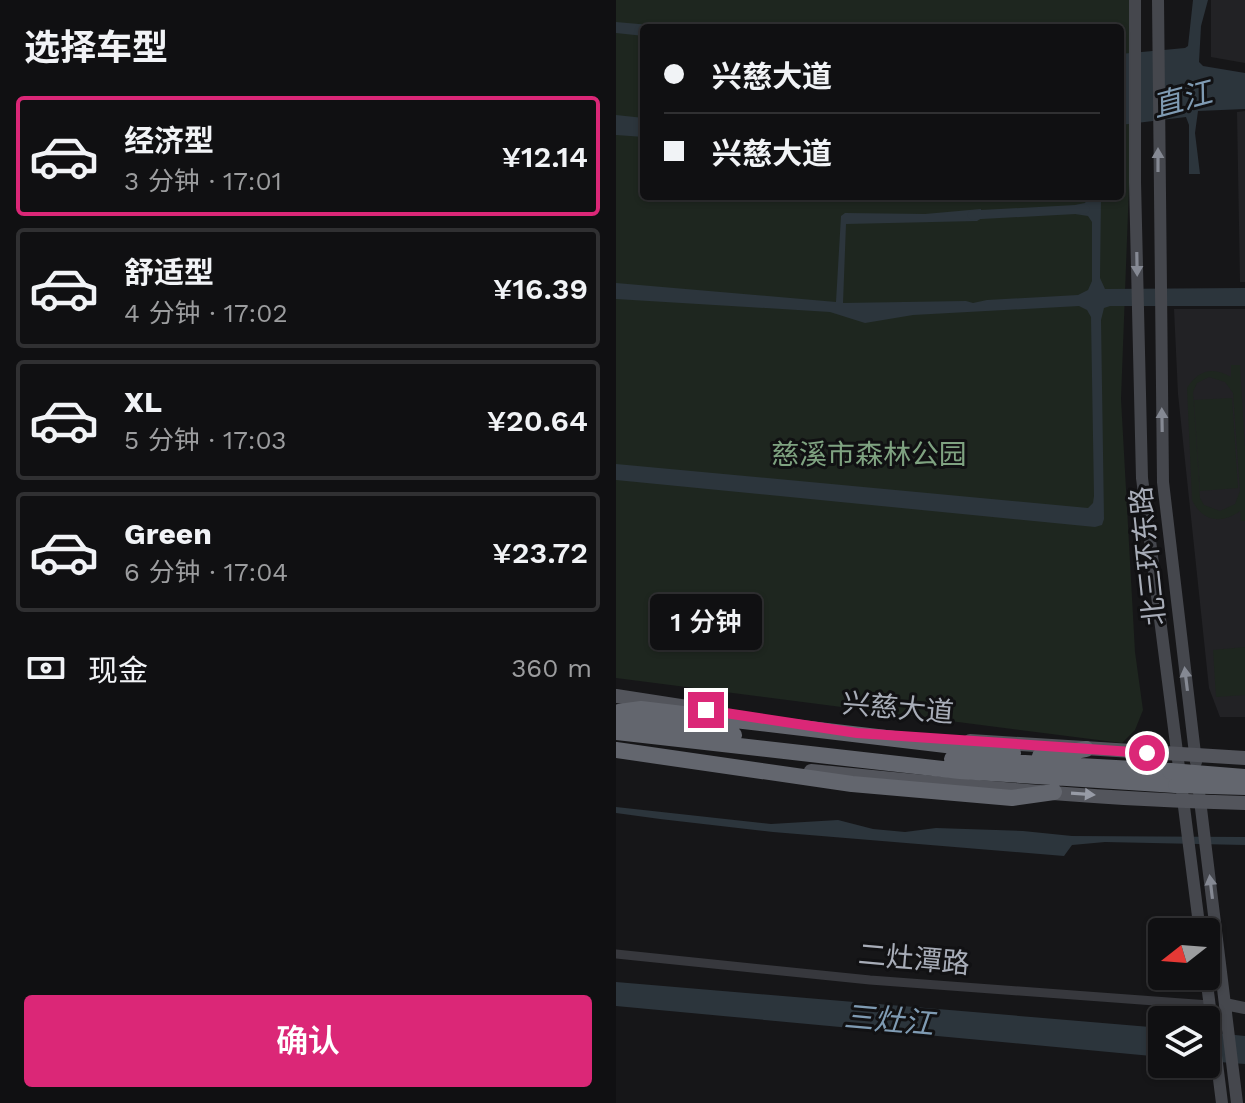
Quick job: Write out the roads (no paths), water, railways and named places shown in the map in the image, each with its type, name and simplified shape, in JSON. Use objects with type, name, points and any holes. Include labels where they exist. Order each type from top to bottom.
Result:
[{"type":"highway","points":[[616,715],[641,709],[1048,757],[1086,749]]},
{"type":"highway","points":[[616,715],[813,745],[961,760],[1245,777]]},
{"type":"highway","points":[[616,732],[960,771],[1245,787]]},
{"type":"highway","points":[[616,750],[852,784],[1001,797],[1054,792]]},
{"type":"main road","name":"北三环东路","points":[[1135,0],[1142,478],[1198,918]]},
{"type":"main road","name":"北三环东路","points":[[1158,0],[1163,482],[1237,1103]]},
{"type":"main road","name":"兴慈大道","points":[[616,696],[857,733],[1245,758]]},
{"type":"main road","points":[[616,744],[810,771],[959,786],[1184,802],[1245,803]]},
{"type":"main road","points":[[1207,990],[1222,1103]]},
{"type":"main road","points":[[1225,1004],[1245,1008]]},
{"type":"street","name":"二灶潭路","points":[[616,954],[870,980],[1209,1005]]},
{"type":"water","name":"直江","points":[[1193,0],[1208,0],[1201,26],[1199,62],[1203,66],[1245,73],[1245,109],[1198,111],[1195,133],[1200,174],[1189,174],[1189,125],[1186,117],[1124,125],[1124,54],[1188,46]]},
{"type":"water","points":[[616,22],[640,24],[640,36],[616,33]]},
{"type":"water","points":[[616,115],[640,118],[640,137],[616,135]]},
{"type":"water","points":[[1087,200],[1101,200],[1100,278],[1105,289],[1245,288],[1245,306],[1104,308],[1101,320],[1102,525],[1095,527],[616,480],[616,464],[1088,508],[1094,496],[1091,317],[1087,310],[1079,306],[913,315],[865,323],[830,312],[616,299],[616,283],[836,302],[841,216],[845,213],[925,214],[981,209],[982,218],[977,221],[846,224],[843,303],[973,303],[1078,295],[1088,290],[1092,281],[1092,222],[1088,216],[1075,214],[1075,205]]},
{"type":"water","points":[[616,807],[771,824],[838,820],[873,829],[905,832],[936,828],[1072,836],[1245,837],[1245,845],[1105,842],[1072,845],[1064,856],[773,832],[616,813]]},
{"type":"water","name":"三灶江","points":[[616,982],[1148,1027],[1148,1056],[616,1006]]},
{"type":"water","points":[[1220,1033],[1245,1036],[1245,1064],[1220,1062]]},
{"type":"waterway","points":[[972,215],[1085,209]]},
{"type":"park label","name":"慈溪市森林公园","points":[[869,454]]}]
